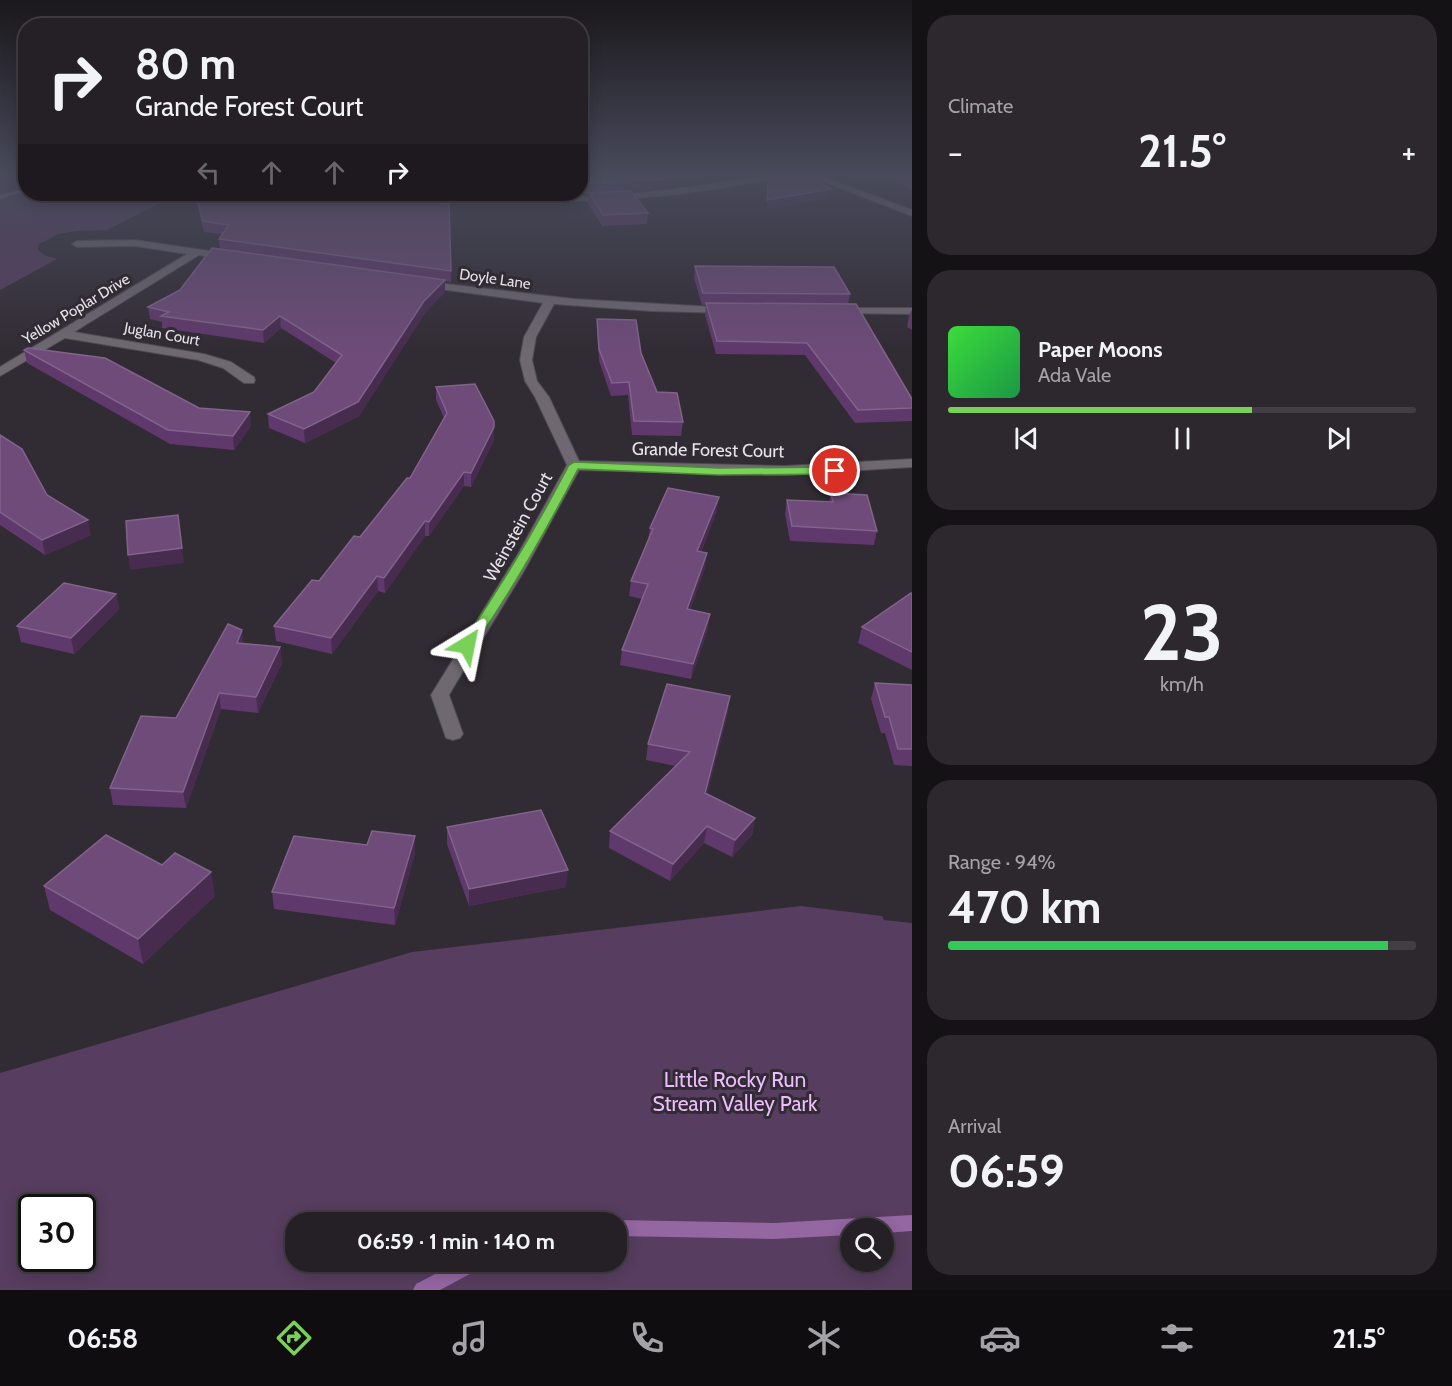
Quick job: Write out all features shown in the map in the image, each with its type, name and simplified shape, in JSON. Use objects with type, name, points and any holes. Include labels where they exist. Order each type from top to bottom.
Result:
[{"type":"street","points":[[77,244],[135,243],[244,259]]},
{"type":"street","name":"Yellow Poplar Drive","points":[[0,372],[197,252]]},
{"type":"street","name":"Doyle Lane","points":[[408,282],[550,301],[652,308],[737,310]]},
{"type":"street","name":"Weinstein Court","points":[[453,734],[440,695],[454,664],[494,607],[539,533],[574,465],[542,397],[531,381],[526,360],[530,337],[550,301]]},
{"type":"street","points":[[830,311],[912,311]]},
{"type":"street","name":"Juglan Court","points":[[64,334],[200,357],[227,365],[249,380]]},
{"type":"street","name":"Grande Forest Court","points":[[574,465],[731,471],[835,471],[912,463]]},
{"type":"green space","points":[[0,233],[63,233],[39,244],[38,250],[44,255],[57,259],[0,290]]},
{"type":"green space","name":"Little Rocky Run Stream Valley Park","points":[[801,906],[882,916],[884,920],[912,923],[912,1290],[0,1290],[0,1073],[412,952]]},
{"type":"building","points":[[223,233],[450,233],[451,271],[219,239]]},
{"type":"building","points":[[212,248],[445,280],[424,301],[358,402],[304,429],[268,414],[314,392],[342,355],[280,316],[263,330],[161,316],[169,312],[148,307],[180,290]]},
{"type":"building","points":[[695,266],[834,267],[850,294],[703,293]]},
{"type":"building","points":[[706,303],[856,304],[912,399],[912,408],[858,410],[807,343],[717,341]]},
{"type":"building","points":[[597,319],[636,320],[641,353],[657,392],[677,393],[683,422],[634,421],[629,382],[612,383],[599,349]]},
{"type":"building","points":[[28,348],[105,358],[199,408],[250,412],[233,436],[168,430],[24,350]]},
{"type":"building","points":[[475,384],[494,421],[494,427],[471,473],[464,472],[429,522],[425,521],[384,578],[377,576],[331,638],[274,626],[312,580],[319,581],[354,536],[360,537],[407,478],[410,478],[447,413],[436,387]]},
{"type":"building","points":[[0,435],[22,449],[47,495],[88,520],[42,540],[0,512]]},
{"type":"building","points":[[668,488],[719,497],[697,551],[707,553],[687,609],[710,614],[693,664],[622,650],[648,584],[631,581],[653,529],[650,528]]},
{"type":"building","points":[[831,493],[867,495],[877,531],[792,526],[787,500],[833,502]]},
{"type":"building","points":[[178,515],[182,548],[128,555],[126,521]]},
{"type":"building","points":[[64,583],[116,594],[71,638],[17,626]]},
{"type":"building","points":[[911,593],[912,652],[862,627]]},
{"type":"building","points":[[228,624],[242,630],[237,643],[280,647],[256,697],[219,693],[183,792],[110,788],[141,716],[176,718]]},
{"type":"building","points":[[875,683],[912,685],[912,749],[898,749],[889,717],[885,717]]},
{"type":"building","points":[[667,684],[730,696],[705,793],[755,818],[735,840],[707,826],[673,864],[610,831],[690,752],[648,744]]},
{"type":"building","points":[[541,810],[568,870],[469,889],[447,827]]},
{"type":"building","points":[[372,831],[415,836],[394,908],[272,892],[294,836],[367,845]]},
{"type":"building","points":[[106,835],[162,865],[175,853],[211,872],[138,939],[44,886]]},
{"type":"waterway","points":[[627,1228],[774,1231],[912,1223]]},
{"type":"waterway","points":[[422,1290],[456,1272]]},
{"type":"route","points":[[467,645],[494,607],[539,533],[574,465],[719,471],[835,471]]}]
